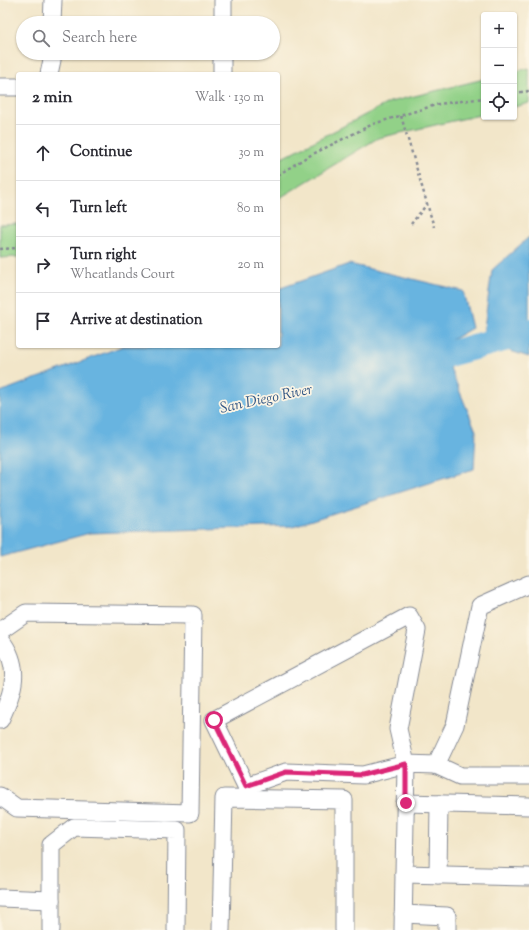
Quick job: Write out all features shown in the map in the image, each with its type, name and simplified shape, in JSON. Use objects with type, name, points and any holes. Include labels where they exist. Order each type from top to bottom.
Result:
[{"type":"street","points":[[52,16],[53,0]]},
{"type":"street","points":[[222,16],[223,0]]},
{"type":"street","points":[[49,72],[52,60]]},
{"type":"street","points":[[222,60],[222,72]]},
{"type":"street","points":[[0,87],[16,87]]},
{"type":"street","points":[[436,766],[455,725],[480,606],[529,584]]},
{"type":"street","points":[[0,631],[26,613],[193,615],[190,813],[17,808],[0,796]]},
{"type":"street","points":[[447,930],[447,916],[403,922],[406,764],[398,729],[417,630],[409,616],[214,720],[246,786],[286,772],[362,775],[406,764],[436,766],[460,776],[529,776]]},
{"type":"street","points":[[0,639],[12,660],[14,672],[11,695],[0,720]]},
{"type":"street","points":[[221,930],[224,798],[344,800],[344,930]]},
{"type":"street","points":[[406,803],[529,806]]},
{"type":"street","points":[[438,875],[439,804]]},
{"type":"street","points":[[51,930],[51,845],[74,827],[177,830],[176,930]]},
{"type":"street","points":[[404,874],[529,877]]},
{"type":"street","points":[[0,898],[51,900]]},
{"type":"path","points":[[517,93],[529,91]]},
{"type":"path","points":[[280,173],[305,158],[373,124],[439,104],[481,98]]},
{"type":"path","points":[[401,116],[434,227]]},
{"type":"path","points":[[411,224],[427,203]]},
{"type":"path","points":[[0,249],[16,248]]},
{"type":"green space","points":[[529,68],[529,103],[517,106],[517,84],[517,71]]},
{"type":"green space","points":[[481,80],[481,115],[378,138],[280,198],[280,159],[390,102]]},
{"type":"green space","points":[[16,224],[16,257],[0,258],[0,225]]},
{"type":"water","points":[[529,237],[529,357],[482,342],[492,270]]},
{"type":"water","points":[[349,264],[463,291],[472,328],[441,346],[476,431],[474,469],[293,526],[90,533],[0,557],[0,392],[118,348],[280,348],[280,288]]},
{"type":"waterway","name":"San Diego River","points":[[411,364],[529,332]]},
{"type":"route","points":[[214,720],[246,786],[286,772],[362,775],[406,764],[406,803]]}]
